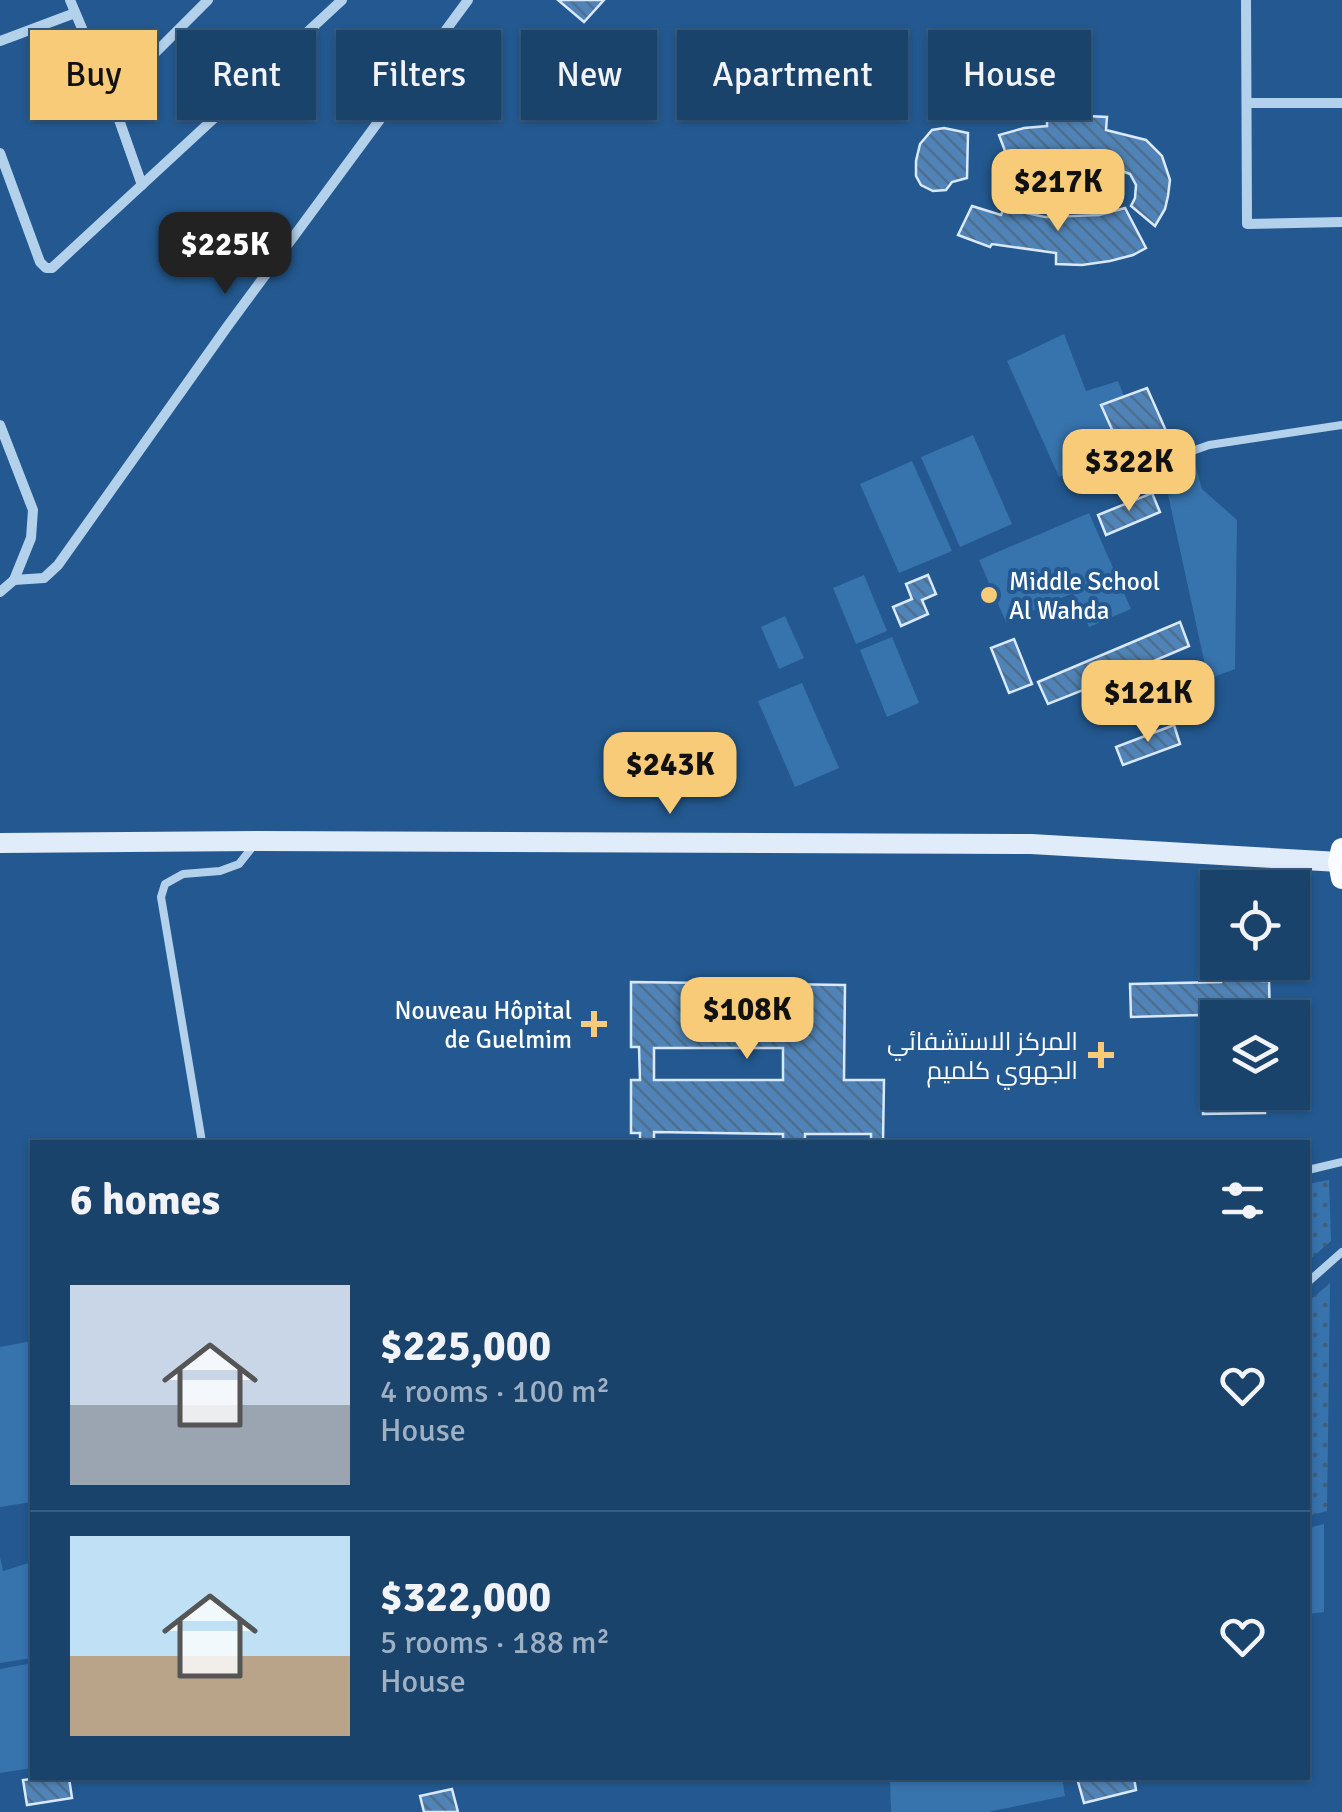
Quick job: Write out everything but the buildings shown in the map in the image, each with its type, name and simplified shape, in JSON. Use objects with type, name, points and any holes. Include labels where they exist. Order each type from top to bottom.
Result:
[{"type":"street","points":[[70,0],[81,30]]},
{"type":"street","points":[[157,51],[208,0]]},
{"type":"street","points":[[0,153],[38,257],[46,268],[57,264],[342,0]]},
{"type":"street","points":[[14,580],[44,578],[58,565],[468,0]]},
{"type":"street","points":[[1246,0],[1247,224],[1342,222]]},
{"type":"street","points":[[0,41],[74,14]]},
{"type":"street","points":[[1246,103],[1342,103]]},
{"type":"street","points":[[119,120],[142,185]]},
{"type":"street","points":[[0,425],[32,510],[31,538],[14,580],[0,592]]},
{"type":"street","points":[[0,843],[258,840],[1031,844],[1341,863]]},
{"type":"lane","points":[[1181,455],[1209,445],[1342,426]]},
{"type":"lane","points":[[202,1140],[161,897],[165,884],[183,874],[220,871],[240,864],[258,840]]},
{"type":"lane","points":[[1310,1170],[1342,1162]]},
{"type":"lane","points":[[1310,1280],[1342,1252]]},
{"type":"shaded area","points":[[1064,334],[1086,391],[1118,381],[1124,396],[1102,405],[1121,453],[1059,477],[1007,361]]},
{"type":"shaded area","points":[[973,435],[1012,524],[960,547],[921,457]]},
{"type":"shaded area","points":[[912,461],[952,551],[899,573],[860,484]]},
{"type":"shaded area","points":[[1195,464],[1202,489],[1237,520],[1235,669],[1208,679],[1164,476]]},
{"type":"shaded area","points":[[1089,513],[1131,609],[1089,627],[1073,593],[1006,622],[979,560]]},
{"type":"shaded area","points":[[864,575],[887,631],[856,644],[833,588]]},
{"type":"shaded area","points":[[785,616],[804,658],[779,669],[761,627]]},
{"type":"shaded area","points":[[892,637],[919,703],[887,717],[860,650]]},
{"type":"shaded area","points":[[802,683],[839,768],[795,787],[758,701]]},
{"type":"shaded area","points":[[1329,1180],[1331,1241],[1310,1259],[1310,1184]]},
{"type":"shaded area","points":[[1330,1283],[1327,1511],[1310,1515],[1310,1300]]},
{"type":"shaded area","points":[[30,1341],[30,1502],[0,1507],[0,1347]]},
{"type":"shaded area","points":[[1324,1524],[1324,1612],[1310,1614],[1310,1528]]},
{"type":"shaded area","points":[[0,1557],[3,1571],[30,1563],[30,1658],[0,1663]]},
{"type":"shaded area","points":[[30,1663],[30,1768],[0,1773],[0,1669]]},
{"type":"shaded area","points":[[890,1780],[1062,1780],[1065,1796],[988,1812],[891,1812]]},
{"type":"place","name":"Middle School Al Wahda","points":[[989,595]]},
{"type":"place","name":"Nouveau Hôpital de Guelmim","points":[[594,1024]]},
{"type":"place","name":"المركز الاستشفائي الجهوي كلميم","points":[[1101,1055]]}]
